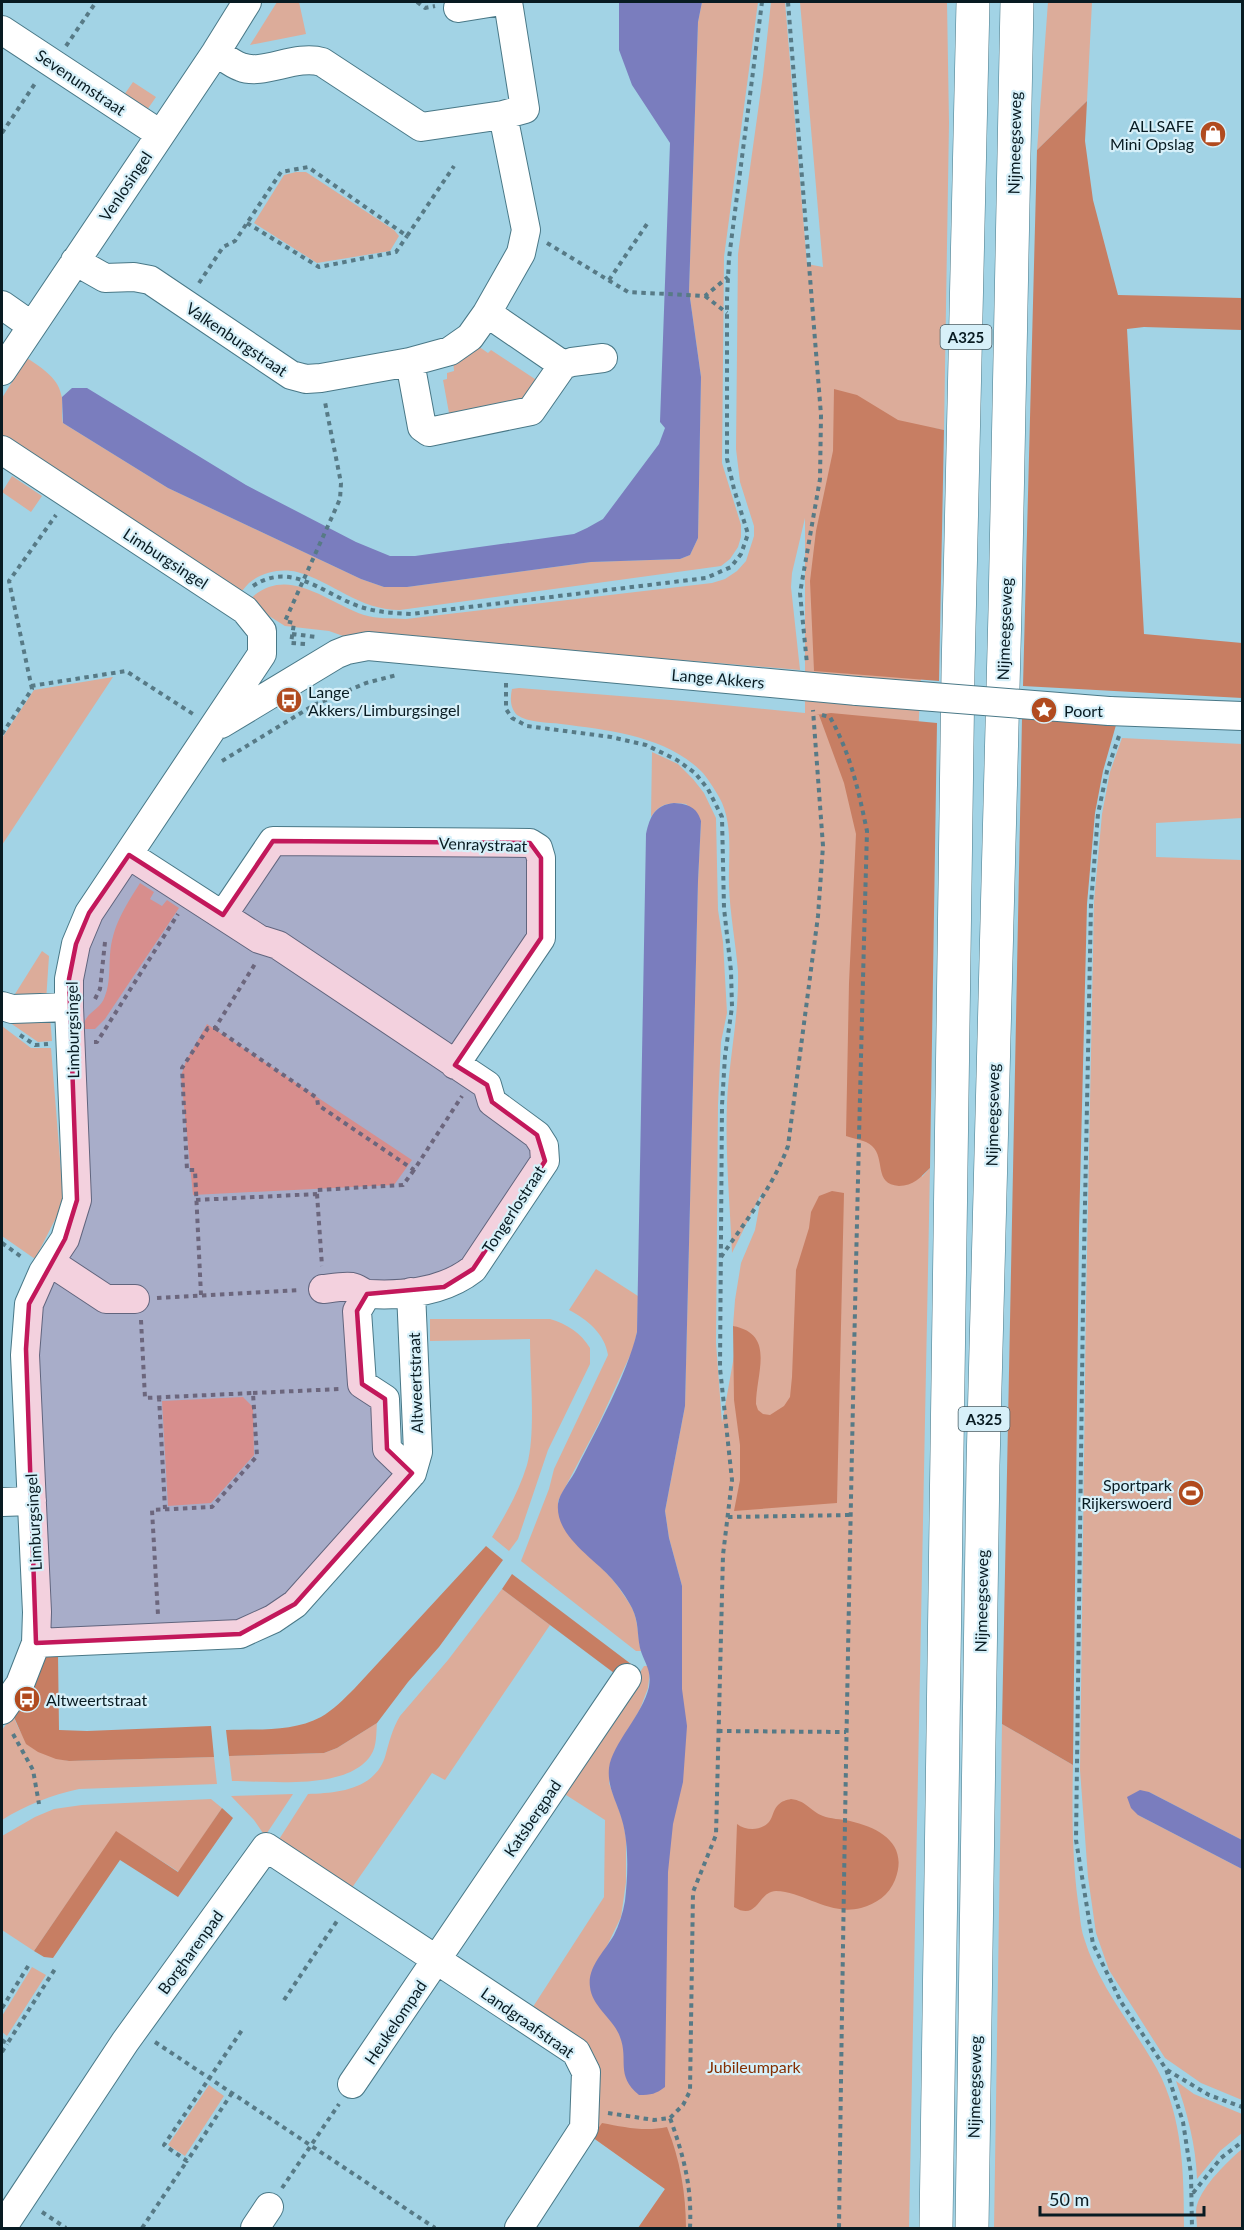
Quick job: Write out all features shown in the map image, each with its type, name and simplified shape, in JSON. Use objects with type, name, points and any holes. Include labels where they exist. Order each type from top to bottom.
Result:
[{"type":"highway","name":"Nijmeegseweg","points":[[972,2229],[983,1465],[1005,598],[1017,2]]},
{"type":"highway","name":"A325","points":[[936,2229],[958,672],[970,9]]},
{"type":"street","name":"Venlosingel","points":[[2,371],[216,52],[247,2]]},
{"type":"street","points":[[458,8],[495,2]]},
{"type":"street","points":[[216,52],[234,64],[250,69],[308,60],[322,62],[421,127],[503,115],[525,109],[508,2]]},
{"type":"street","name":"Sevenumstraat","points":[[2,30],[160,134]]},
{"type":"street","name":"Valkenburgstraat","points":[[75,261],[105,278],[134,277],[150,280],[291,375],[306,379],[410,362],[450,351],[470,337],[487,313],[521,253],[526,230],[503,115]]},
{"type":"street","points":[[2,305],[32,326]]},
{"type":"street","points":[[487,313],[563,365]]},
{"type":"street","points":[[410,362],[422,427],[429,432],[531,411],[563,365],[603,358]]},
{"type":"street","name":"Limburgsingel","points":[[2,450],[245,610],[262,632],[262,654],[89,913],[76,944],[69,980],[69,1007],[77,1200],[65,1239],[43,1272],[29,1304],[26,1349],[37,1612],[36,1644],[7,1722]]},
{"type":"street","name":"Lange Akkers","points":[[214,728],[337,654],[368,646],[811,699],[857,691],[1116,719],[1242,716]]},
{"type":"street","name":"Venraystraat","points":[[223,915],[273,841],[530,843],[538,848],[541,858],[541,938],[465,1071]]},
{"type":"street","name":"Tongerlostraat","points":[[129,855],[259,939],[278,945],[486,1085],[492,1102],[537,1135],[544,1146],[545,1161],[473,1269],[460,1280],[444,1287],[411,1292],[367,1294],[352,1287],[323,1289]]},
{"type":"street","points":[[2,1006],[12,1009],[69,1007]]},
{"type":"street","points":[[50,1262],[106,1299],[137,1299]]},
{"type":"street","name":"Altweertstraat","points":[[367,1294],[357,1311],[362,1384],[385,1399],[387,1449],[412,1473],[418,1452],[411,1292]]},
{"type":"street","points":[[36,1644],[240,1634],[273,1619],[295,1604],[412,1473]]},
{"type":"street","points":[[2,1502],[32,1501]]},
{"type":"street","name":"Katsbergpad","points":[[437,1959],[627,1678]]},
{"type":"street","name":"Borgharenpad","points":[[2,2229],[138,2025],[266,1847],[437,1959]]},
{"type":"street","name":"Heukelompad","points":[[352,2084],[437,1959]]},
{"type":"street","name":"Landgraafstraat","points":[[437,1959],[576,2052],[586,2072],[584,2128],[519,2229]]},
{"type":"path","points":[[2,133],[96,2]]},
{"type":"path","points":[[237,605],[255,585],[273,577],[288,575],[304,579],[354,604],[380,613],[412,614],[706,578],[731,567],[741,554],[748,534],[727,459],[728,277],[762,2]]},
{"type":"path","points":[[721,1258],[768,1187],[788,1146],[818,916],[821,869],[821,801],[800,592],[820,479],[821,414],[788,2]]},
{"type":"path","points":[[247,223],[319,267],[396,252],[454,165]]},
{"type":"path","points":[[185,304],[223,247],[235,241],[281,172],[308,167],[407,236]]},
{"type":"path","points":[[609,280],[647,224]]},
{"type":"path","points":[[526,230],[628,292],[702,296],[727,313]]},
{"type":"path","points":[[702,296],[728,277]]},
{"type":"path","points":[[292,634],[294,623],[285,621],[340,499],[340,483],[321,378]]},
{"type":"path","points":[[2,734],[32,689],[9,581],[58,512],[51,507]]},
{"type":"path","points":[[31,686],[126,671],[214,728]]},
{"type":"path","points":[[506,675],[506,709],[512,718],[527,726],[611,737],[646,745],[677,760],[695,773],[708,789],[722,817],[724,908],[731,971],[732,1007],[724,1056],[722,1106],[720,1368],[732,1480],[723,1555],[716,1835],[693,1893],[690,2091],[683,2105],[670,2118],[654,2120],[585,2109]]},
{"type":"path","points":[[214,768],[314,705],[366,683]]},
{"type":"path","points":[[811,699],[831,717],[842,738],[855,773],[867,831],[846,1732],[839,2229]]},
{"type":"path","points":[[1116,719],[1098,814],[1090,904],[1076,1840],[1085,1903],[1094,1944],[1121,2002],[1166,2069],[1183,2122],[1192,2193],[1192,2229]]},
{"type":"path","points":[[18,1034],[35,1045],[97,1042],[190,894]]},
{"type":"path","points":[[69,1007],[83,1006],[93,1002],[100,989],[106,939]]},
{"type":"path","points":[[214,1028],[269,942]]},
{"type":"path","points":[[201,1295],[195,1170],[187,1170],[182,1068],[208,1028],[214,1028],[317,1098],[318,1105],[414,1170]]},
{"type":"path","points":[[369,1388],[145,1398],[137,1299],[323,1289],[317,1190],[403,1185],[414,1170],[465,1071]]},
{"type":"path","points":[[196,1200],[317,1194]]},
{"type":"path","points":[[159,1638],[152,1510],[213,1507],[258,1456],[254,1393]]},
{"type":"path","points":[[159,1397],[165,1509]]},
{"type":"path","points":[[728,1517],[852,1515]]},
{"type":"path","points":[[7,1722],[33,1770],[39,1804]]},
{"type":"path","points":[[718,1731],[846,1732]]},
{"type":"path","points":[[284,2000],[350,1902]]},
{"type":"path","points":[[2,2008],[30,1963]]},
{"type":"path","points":[[2,2052],[55,1969]]},
{"type":"path","points":[[138,2025],[149,2038],[435,2229]]},
{"type":"path","points":[[187,2161],[164,2145],[242,2030]]},
{"type":"path","points":[[2,2040],[7,2044]]},
{"type":"path","points":[[1166,2069],[1209,2094],[1242,2108]]},
{"type":"path","points":[[262,2218],[352,2084]]},
{"type":"path","points":[[142,2229],[232,2093]]},
{"type":"path","points":[[670,2118],[689,2178],[690,2229]]},
{"type":"path","points":[[1192,2193],[1221,2158],[1242,2142]]},
{"type":"highlighted area","points":[[273,841],[530,843],[541,858],[541,938],[455,1065],[487,1085],[492,1102],[537,1135],[545,1161],[473,1269],[444,1287],[367,1294],[357,1311],[362,1384],[385,1399],[387,1449],[412,1473],[295,1604],[240,1634],[36,1643],[26,1349],[29,1304],[65,1239],[77,1200],[69,979],[76,944],[89,913],[129,855],[223,915]]},
{"type":"green space","points":[[277,2],[299,2],[306,34],[250,45]]},
{"type":"green space","points":[[702,2],[758,2],[724,257],[722,463],[741,525],[741,537],[730,559],[721,566],[400,610],[385,609],[359,601],[323,582],[291,571],[278,571],[254,579],[237,597],[2,438],[2,398],[27,358],[54,379],[58,385],[62,398],[63,423],[168,488],[361,579],[384,587],[407,587],[591,562],[680,559],[690,555],[698,538],[701,377],[689,291],[698,22]]},
{"type":"green space","name":"Jubileumpark","points":[[771,2],[785,2],[807,264],[823,267],[800,2],[947,2],[949,123],[944,430],[933,428],[918,737],[922,1177],[930,1168],[909,2228],[638,2228],[665,2189],[592,2137],[600,2091],[599,2069],[529,2013],[604,1897],[605,1820],[563,1793],[644,1666],[648,1666],[650,1670],[648,1688],[640,1709],[621,1742],[609,1783],[623,1821],[626,1839],[626,1882],[621,1917],[606,1948],[612,2023],[682,1586],[669,1538],[665,1511],[685,1406],[701,821],[686,804],[681,803],[662,806],[651,817],[652,752],[678,764],[693,779],[704,793],[716,818],[718,910],[723,942],[727,1013],[721,1042],[718,1105],[716,1343],[722,1423],[739,1328],[733,1326],[741,1263],[755,1230],[762,1192],[732,1253],[727,1122],[738,972],[730,897],[727,818],[719,797],[701,771],[687,759],[671,750],[654,742],[617,732],[527,720],[517,715],[513,709],[511,692],[512,689],[519,688],[805,713],[805,518],[792,573],[791,587],[800,670],[465,642],[346,637],[329,631],[285,626],[247,602],[261,590],[276,585],[290,585],[305,588],[364,615],[406,619],[712,583],[725,579],[746,561],[754,536],[754,526],[740,482],[736,449],[738,254]]},
{"type":"green space","points":[[1048,2],[1092,2],[1087,101],[1037,150]]},
{"type":"green space","points":[[133,82],[156,97],[147,110],[124,95]]},
{"type":"green space","points":[[306,172],[394,230],[399,236],[390,251],[317,263],[254,223],[284,175]]},
{"type":"green space","points":[[475,344],[488,353],[491,350],[541,383],[528,404],[434,417],[449,413],[443,380],[447,379],[447,373],[454,371],[453,360]]},
{"type":"green space","points":[[12,476],[42,496],[31,512],[2,492]]},
{"type":"green space","points":[[113,677],[2,845],[2,738],[34,690]]},
{"type":"green space","points":[[1122,738],[1242,744],[1242,818],[1156,823],[1156,857],[1242,860],[1242,1840],[1149,1792],[1138,1815],[1242,1869],[1242,2100],[1201,2083],[1165,2058],[1109,1970],[1096,1933],[1088,1877],[1080,1770],[1094,902],[1102,814],[1110,772]]},
{"type":"green space","points":[[140,883],[154,892],[150,899],[162,906],[167,900],[179,908],[105,1019],[95,1029],[83,1029],[86,1018],[100,1005],[107,991],[113,935],[124,909]]},
{"type":"green space","points":[[42,951],[49,956],[46,1001],[10,1002]]},
{"type":"green space","points":[[50,1017],[52,1041],[38,1042],[6,1020]]},
{"type":"green space","points":[[207,1024],[412,1160],[394,1185],[193,1195],[181,1076],[186,1061]]},
{"type":"green space","points":[[2,1026],[31,1048],[51,1048],[63,1196],[60,1210],[35,1259],[2,1236]]},
{"type":"green space","points":[[596,1269],[638,1296],[637,1332],[633,1349],[599,1423],[558,1501],[559,1514],[570,1535],[612,1579],[634,1611],[641,1651],[636,1651],[521,1561],[549,1489],[554,1469],[608,1355],[603,1340],[594,1328],[569,1310]]},
{"type":"green space","points":[[430,1319],[550,1319],[573,1330],[590,1348],[590,1364],[548,1450],[518,1539],[509,1551],[492,1537],[516,1493],[530,1452],[532,1420],[530,1339],[430,1341]]},
{"type":"green space","points":[[243,1397],[253,1407],[254,1455],[211,1503],[168,1506],[162,1401]]},
{"type":"green space","points":[[502,1589],[550,1625],[445,1780],[432,1773],[349,1892],[276,1844],[308,1794],[353,1788],[372,1777],[380,1768],[400,1716],[448,1660]]},
{"type":"green space","points":[[13,1715],[27,1741],[49,1755],[69,1761],[214,1757],[217,1784],[79,1789],[39,1801],[2,1820],[2,1730]]},
{"type":"green space","points":[[377,1723],[375,1744],[371,1755],[360,1766],[345,1774],[307,1782],[232,1781],[229,1756],[324,1753],[337,1748]]},
{"type":"green space","points":[[1002,1724],[1073,1765],[1076,1885],[1083,1933],[1098,1973],[1166,2087],[1177,2126],[1180,2147],[1184,2228],[994,2228]]},
{"type":"green space","points":[[293,1794],[265,1836],[254,1820],[231,1796]]},
{"type":"green space","points":[[211,1799],[222,1808],[179,1872],[116,1832],[34,1951],[2,1930],[2,1836],[54,1809],[82,1805]]},
{"type":"green space","points":[[32,1967],[46,1975],[7,2036],[2,2032],[2,2016]]},
{"type":"green space","points":[[1176,2081],[1194,2094],[1242,2114],[1242,2133],[1220,2151],[1197,2179],[1190,2129]]},
{"type":"green space","points":[[209,2085],[224,2096],[185,2156],[168,2145]]},
{"type":"green space","points":[[1242,2149],[1242,2228],[1197,2228],[1196,2207],[1200,2197],[1216,2174]]},
{"type":"shaded area","points":[[1087,101],[1085,141],[1093,200],[1118,295],[1242,298],[1242,330],[1144,327],[1127,329],[1144,634],[1242,643],[1242,698],[1023,686],[1037,150]]},
{"type":"shaded area","points":[[834,389],[857,395],[898,420],[944,430],[939,681],[814,671],[810,581],[816,531],[833,451]]},
{"type":"shaded area","points":[[831,713],[937,723],[930,1168],[916,1180],[904,1186],[886,1181],[876,1151],[872,1146],[846,1136],[849,983],[856,834],[844,783],[819,715],[816,715]]},
{"type":"shaded area","points":[[1022,718],[1116,725],[1103,771],[1095,813],[1087,904],[1079,1228],[1073,1765],[1002,1724]]},
{"type":"shaded area","points":[[832,1191],[844,1193],[837,1503],[734,1511],[740,1480],[740,1445],[734,1400],[733,1326],[746,1330],[755,1337],[759,1346],[761,1356],[756,1404],[758,1410],[763,1414],[770,1415],[784,1406],[790,1397],[796,1270],[809,1228],[811,1212],[819,1196]]},
{"type":"shaded area","points":[[486,1546],[503,1560],[439,1647],[408,1682],[377,1723],[337,1748],[324,1753],[229,1756],[226,1730],[275,1729],[299,1725],[321,1717],[334,1708]]},
{"type":"shaded area","points":[[512,1574],[631,1664],[622,1679],[502,1589]]},
{"type":"shaded area","points":[[47,1654],[58,1654],[59,1730],[211,1726],[214,1757],[69,1761],[38,1752],[26,1744],[13,1715],[36,1680]]},
{"type":"shaded area","points":[[791,1799],[801,1802],[823,1816],[872,1828],[889,1840],[895,1847],[898,1867],[895,1880],[886,1894],[867,1906],[849,1910],[838,1909],[787,1892],[776,1891],[770,1892],[748,1911],[734,1907],[737,1824],[749,1829],[762,1827],[769,1822],[778,1805]]},
{"type":"shaded area","points":[[222,1808],[233,1818],[178,1897],[120,1860],[53,1958],[44,1957],[34,1951],[116,1831],[178,1872]]},
{"type":"shaded area","points":[[602,2123],[642,2129],[667,2127],[681,2177],[686,2228],[638,2228],[665,2189],[592,2137]]},
{"type":"water","points":[[619,2],[702,2],[698,22],[689,291],[701,377],[698,538],[690,555],[680,559],[591,562],[407,587],[384,587],[361,579],[168,488],[63,423],[62,397],[72,388],[87,388],[246,485],[356,542],[390,556],[415,556],[574,534],[603,519],[659,444],[665,428],[660,422],[670,143],[632,85],[619,50]]},
{"type":"water","points":[[674,803],[691,807],[697,812],[701,821],[685,1406],[665,1511],[669,1538],[682,1586],[682,1689],[687,1726],[683,1782],[673,1824],[668,1872],[665,2087],[653,2094],[639,2095],[627,2081],[620,2037],[595,2001],[590,1980],[594,1966],[618,1927],[626,1891],[626,1839],[611,1788],[609,1768],[616,1749],[646,1697],[649,1675],[640,1648],[636,1618],[630,1604],[612,1579],[569,1536],[559,1516],[558,1504],[611,1401],[637,1332],[646,834],[654,812],[662,806]]},
{"type":"water","points":[[1140,1790],[1149,1792],[1242,1840],[1242,1869],[1138,1815],[1131,1808],[1127,1797]]},
{"type":"place","name":"ALLSAFE Mini Opslag","points":[[1213,134]]},
{"type":"place","name":"Lange Akkers/Limburgsingel","points":[[289,700]]},
{"type":"place","name":"Poort","points":[[1044,710]]},
{"type":"place","name":"Sportpark Rijkerswoerd","points":[[1191,1493]]},
{"type":"place","name":"Altweertstraat","points":[[27,1699]]}]
